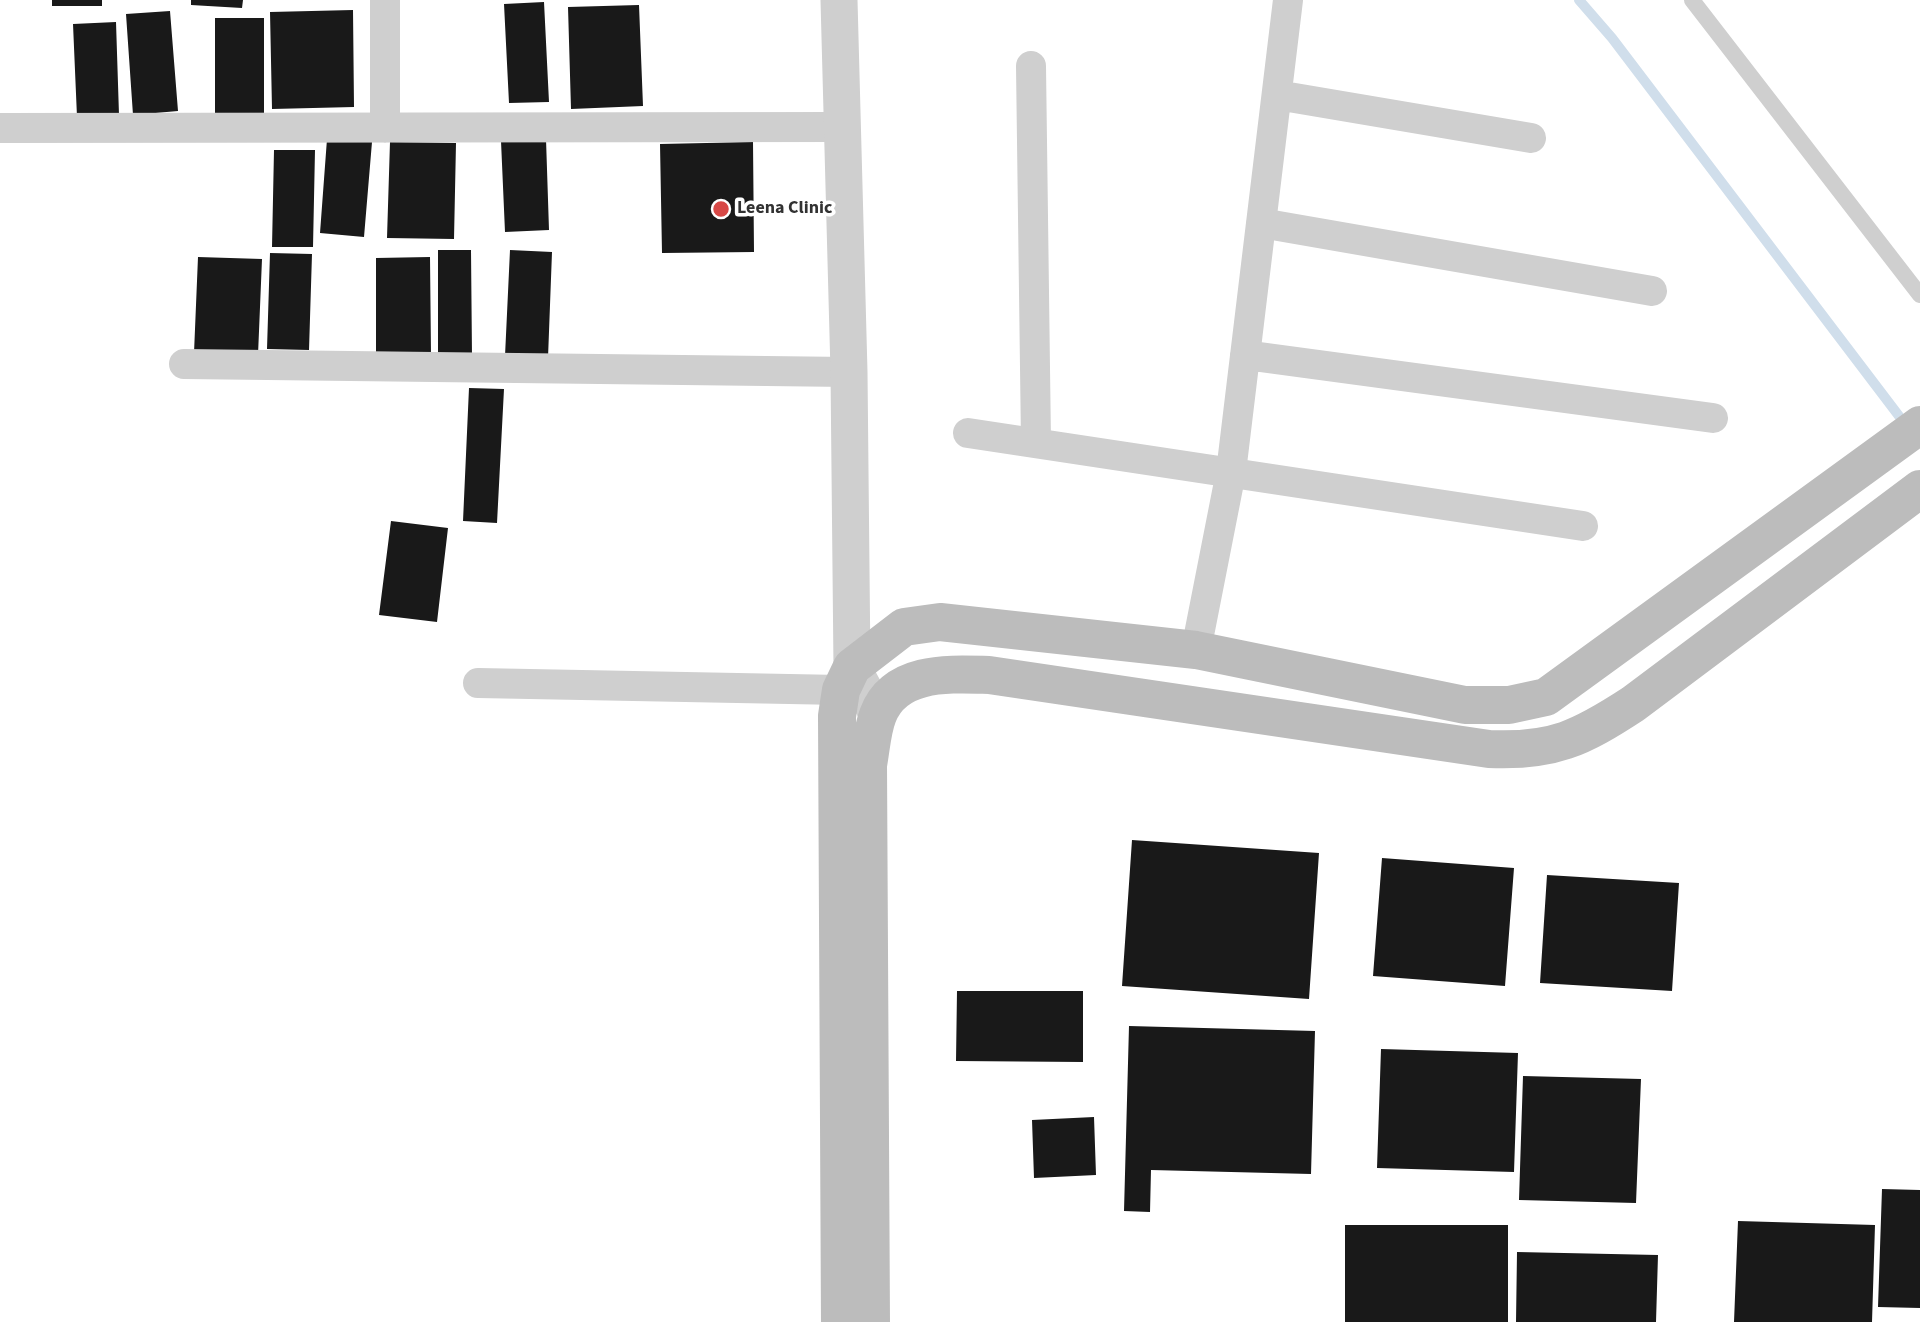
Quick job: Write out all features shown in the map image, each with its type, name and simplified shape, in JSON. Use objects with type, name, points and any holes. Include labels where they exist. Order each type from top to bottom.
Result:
[{"type":"main road","points":[[840,1322],[837,716],[847,678],[904,627],[940,622],[1196,650],[1465,705],[1509,705],[1546,696],[1913,444]]},
{"type":"main road","points":[[871,1322],[869,765],[878,715],[889,697],[911,681],[937,674],[989,675],[1489,749],[1522,750],[1562,744],[1598,727],[1633,704],[1920,489]]},
{"type":"street","points":[[385,0],[385,128]]},
{"type":"street","points":[[839,0],[849,372],[847,678],[878,715]]},
{"type":"street","points":[[1196,650],[1231,472],[1288,0]]},
{"type":"street","points":[[1031,66],[1035,443]]},
{"type":"street","points":[[1277,95],[1531,138]]},
{"type":"street","points":[[0,128],[843,127]]},
{"type":"street","points":[[1261,223],[1652,291]]},
{"type":"street","points":[[1245,355],[1713,418]]},
{"type":"street","points":[[184,364],[849,372]]},
{"type":"street","points":[[968,433],[1583,526]]},
{"type":"street","points":[[478,683],[847,678]]},
{"type":"lane","points":[[1692,0],[1920,295]]},
{"type":"building","points":[[52,0],[102,0],[102,6],[52,6]]},
{"type":"building","points":[[191,0],[243,0],[242,8],[191,5]]},
{"type":"building","points":[[544,2],[549,102],[509,103],[504,4]]},
{"type":"building","points":[[639,5],[643,106],[571,109],[568,7]]},
{"type":"building","points":[[353,10],[354,107],[272,109],[270,12]]},
{"type":"building","points":[[170,11],[178,111],[133,115],[126,14]]},
{"type":"building","points":[[215,18],[264,18],[264,119],[215,118]]},
{"type":"building","points":[[116,22],[119,115],[77,117],[73,24]]},
{"type":"building","points":[[327,139],[372,142],[364,237],[320,233]]},
{"type":"building","points":[[546,139],[549,230],[505,232],[501,141]]},
{"type":"building","points":[[390,142],[456,143],[454,239],[387,238]]},
{"type":"building","points":[[753,142],[754,252],[662,253],[660,144]]},
{"type":"building","points":[[274,150],[315,150],[313,247],[272,247]]},
{"type":"building","points":[[438,250],[471,250],[472,357],[438,357]]},
{"type":"building","points":[[510,250],[552,252],[548,358],[505,356]]},
{"type":"building","points":[[270,253],[312,254],[309,350],[267,349]]},
{"type":"building","points":[[198,257],[262,259],[258,355],[194,353]]},
{"type":"building","points":[[430,257],[431,355],[376,356],[376,258]]},
{"type":"building","points":[[469,388],[504,389],[497,523],[463,521]]},
{"type":"building","points":[[391,521],[448,528],[437,622],[379,615]]},
{"type":"building","points":[[1132,840],[1319,853],[1309,999],[1122,986]]},
{"type":"building","points":[[1382,858],[1514,868],[1505,986],[1373,976]]},
{"type":"building","points":[[1547,875],[1679,883],[1672,991],[1540,983]]},
{"type":"building","points":[[957,991],[1083,991],[1083,1062],[956,1061]]},
{"type":"building","points":[[1129,1026],[1315,1031],[1311,1174],[1151,1170],[1150,1212],[1124,1211]]},
{"type":"building","points":[[1381,1049],[1518,1053],[1514,1172],[1377,1168]]},
{"type":"building","points":[[1523,1076],[1641,1079],[1636,1203],[1519,1200]]},
{"type":"building","points":[[1094,1117],[1096,1175],[1034,1178],[1032,1120]]},
{"type":"building","points":[[1882,1189],[1920,1190],[1920,1308],[1878,1307]]},
{"type":"building","points":[[1738,1221],[1875,1225],[1872,1322],[1734,1322]]},
{"type":"building","points":[[1345,1225],[1508,1225],[1508,1322],[1345,1322]]},
{"type":"building","points":[[1517,1252],[1658,1255],[1656,1322],[1516,1322]]},
{"type":"waterway","points":[[1579,0],[1612,38],[1899,416]]},
{"type":"place","name":"Leena Clinic","points":[[721,209]]}]
